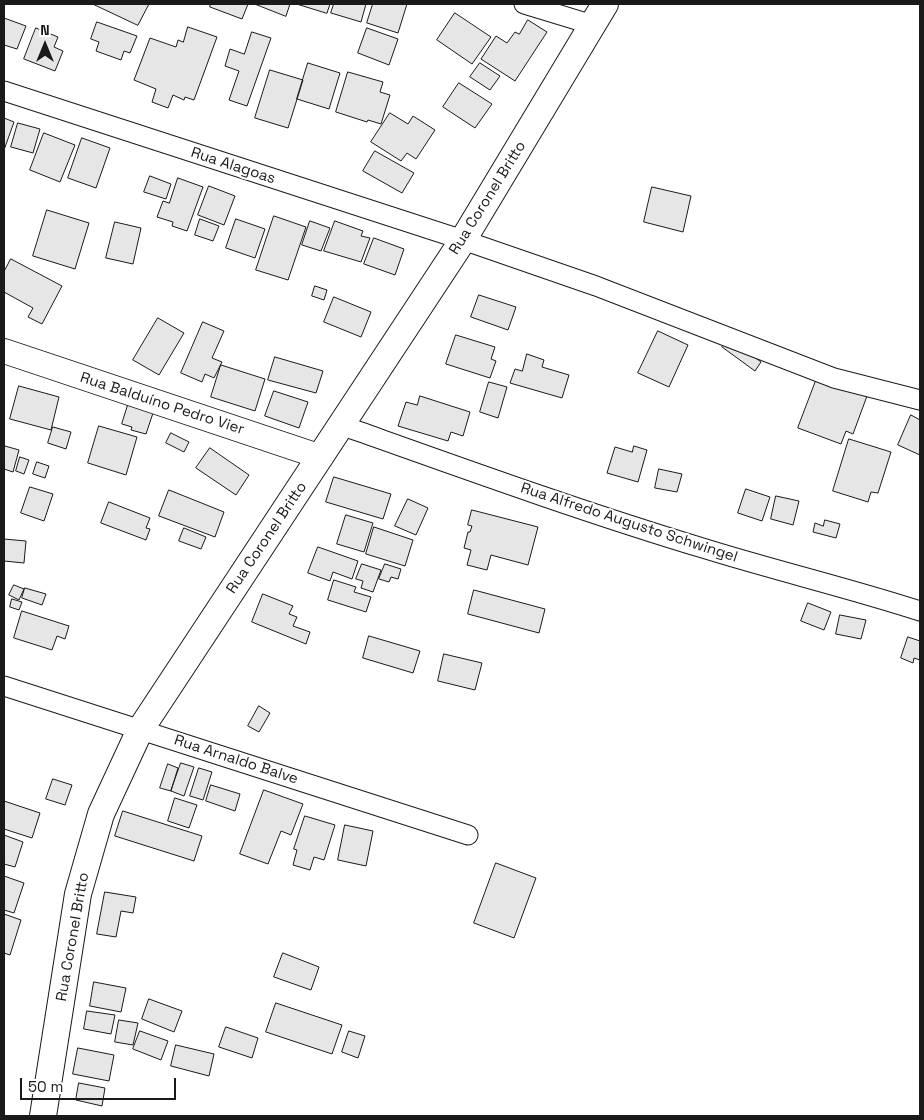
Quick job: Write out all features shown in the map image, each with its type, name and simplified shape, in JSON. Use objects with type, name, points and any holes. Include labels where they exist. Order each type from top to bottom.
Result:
[{"type":"main road","name":"Rua Coronel Britto","points":[[43,1116],[78,894],[101,814],[140,730],[463,240],[599,15]]},
{"type":"street","points":[[524,4],[599,15]]},
{"type":"street","name":"Rua Alagoas","points":[[4,91],[463,240],[596,286],[834,378],[920,400]]},
{"type":"street","name":"Rua Balduíno Pedro Vier","points":[[4,351],[321,457]]},
{"type":"street","name":"Rua Alfredo Augusto Schwingel","points":[[341,426],[607,518],[782,572],[920,610]]},
{"type":"street","name":"Rua Arnaldo Balve","points":[[4,686],[468,835]]},
{"type":"building","points":[[93,4],[149,4],[138,25]]},
{"type":"building","points":[[211,4],[248,4],[242,19],[210,7]]},
{"type":"building","points":[[255,4],[290,4],[286,16]]},
{"type":"building","points":[[297,4],[330,4],[327,13]]},
{"type":"building","points":[[334,4],[366,4],[361,22],[331,13]]},
{"type":"building","points":[[373,4],[407,4],[398,33],[367,23]]},
{"type":"building","points":[[455,13],[491,37],[472,64],[437,40]]},
{"type":"building","points":[[4,18],[26,26],[17,49],[4,45]]},
{"type":"building","points":[[528,20],[547,32],[515,81],[481,59],[496,36],[507,43],[515,32],[519,34]]},
{"type":"building","points":[[97,22],[137,36],[130,53],[124,51],[121,60],[96,51],[99,42],[91,39]]},
{"type":"building","points":[[188,27],[217,37],[194,100],[185,97],[184,100],[173,95],[168,108],[152,102],[156,89],[134,80],[150,38],[176,47],[178,40],[183,42]]},
{"type":"building","points":[[36,28],[58,37],[54,47],[63,51],[55,71],[24,59]]},
{"type":"building","points":[[367,28],[398,39],[389,65],[358,53]]},
{"type":"building","points":[[252,32],[271,38],[247,106],[229,100],[239,71],[225,66],[230,49],[244,54]]},
{"type":"building","points":[[308,63],[340,73],[329,109],[297,99]]},
{"type":"building","points":[[480,63],[500,76],[490,90],[470,77]]},
{"type":"building","points":[[270,70],[303,80],[288,128],[255,118]]},
{"type":"building","points":[[348,72],[383,82],[380,92],[390,95],[381,124],[368,120],[367,122],[336,112]]},
{"type":"building","points":[[459,83],[492,104],[475,128],[443,107]]},
{"type":"building","points":[[390,113],[408,124],[413,116],[435,130],[416,159],[407,153],[401,161],[371,142]]},
{"type":"building","points":[[4,118],[14,122],[4,150]]},
{"type":"building","points":[[18,123],[40,129],[33,153],[11,147]]},
{"type":"building","points":[[44,133],[75,145],[60,182],[30,170]]},
{"type":"building","points":[[82,138],[110,148],[96,188],[68,178]]},
{"type":"building","points":[[375,151],[414,173],[402,193],[363,171]]},
{"type":"building","points":[[150,176],[171,184],[166,199],[144,192]]},
{"type":"building","points":[[178,178],[203,187],[187,231],[172,226],[173,222],[157,217],[163,201],[169,203]]},
{"type":"building","points":[[209,186],[235,196],[224,225],[198,215]]},
{"type":"building","points":[[652,187],[691,196],[683,232],[644,222]]},
{"type":"building","points":[[47,210],[89,223],[75,269],[33,256]]},
{"type":"building","points":[[274,216],[306,227],[288,280],[256,270]]},
{"type":"building","points":[[200,219],[219,226],[213,241],[195,235]]},
{"type":"building","points":[[236,219],[265,229],[255,258],[226,248]]},
{"type":"building","points":[[310,221],[330,228],[321,251],[302,245]]},
{"type":"building","points":[[335,221],[363,231],[361,236],[370,238],[361,262],[324,251]]},
{"type":"building","points":[[115,222],[141,228],[133,264],[106,258]]},
{"type":"building","points":[[374,238],[404,249],[395,275],[364,264]]},
{"type":"building","points":[[11,259],[62,286],[42,324],[28,317],[33,308],[4,292],[4,272]]},
{"type":"building","points":[[315,286],[327,290],[324,300],[312,296]]},
{"type":"building","points":[[479,295],[516,307],[508,330],[471,317]]},
{"type":"building","points":[[334,297],[371,312],[361,337],[324,322]]},
{"type":"building","points":[[158,318],[184,333],[159,375],[133,360]]},
{"type":"building","points":[[203,322],[224,331],[212,358],[222,362],[214,378],[205,374],[202,382],[181,373]]},
{"type":"building","points":[[658,331],[688,345],[669,387],[638,373]]},
{"type":"building","points":[[456,335],[495,347],[491,359],[496,361],[490,378],[446,364]]},
{"type":"building","points":[[729,338],[761,362],[755,371],[722,347]]},
{"type":"building","points":[[527,354],[544,360],[542,367],[569,375],[562,398],[510,383],[515,369],[522,371]]},
{"type":"building","points":[[275,357],[323,371],[316,393],[268,380]]},
{"type":"building","points":[[221,365],[265,379],[255,411],[211,397]]},
{"type":"building","points":[[817,378],[867,396],[853,434],[846,431],[841,444],[798,428]]},
{"type":"building","points":[[489,382],[507,387],[498,418],[480,412]]},
{"type":"building","points":[[19,386],[59,397],[51,430],[10,419]]},
{"type":"building","points":[[274,391],[308,402],[299,428],[265,416]]},
{"type":"building","points":[[420,396],[470,412],[463,436],[451,432],[448,441],[398,426],[406,402],[417,405]]},
{"type":"building","points":[[128,405],[153,413],[146,434],[131,430],[132,427],[122,424]]},
{"type":"building","points":[[911,415],[920,420],[920,455],[898,445]]},
{"type":"building","points":[[99,426],[137,437],[126,475],[88,463]]},
{"type":"building","points":[[53,427],[71,432],[66,449],[48,443]]},
{"type":"building","points":[[171,433],[189,442],[184,452],[166,443]]},
{"type":"building","points":[[849,439],[891,452],[878,493],[871,492],[868,502],[833,491]]},
{"type":"building","points":[[5,446],[19,450],[13,472],[4,469]]},
{"type":"building","points":[[634,446],[647,450],[638,482],[607,473],[615,447],[632,452]]},
{"type":"building","points":[[210,448],[249,475],[236,495],[196,468]]},
{"type":"building","points":[[20,457],[29,460],[24,474],[16,471]]},
{"type":"building","points":[[37,462],[49,466],[45,478],[33,474]]},
{"type":"building","points":[[659,469],[682,474],[677,492],[655,488]]},
{"type":"building","points":[[334,477],[391,494],[383,519],[326,502]]},
{"type":"building","points":[[30,487],[53,494],[44,521],[21,513]]},
{"type":"building","points":[[746,489],[770,497],[762,521],[738,513]]},
{"type":"building","points":[[169,490],[224,512],[215,537],[159,516]]},
{"type":"building","points":[[776,496],[799,501],[793,525],[771,519]]},
{"type":"building","points":[[408,499],[428,508],[416,535],[395,526]]},
{"type":"building","points":[[109,502],[150,518],[146,528],[150,529],[146,540],[101,523]]},
{"type":"building","points":[[472,510],[538,527],[528,565],[491,555],[487,570],[467,565],[471,550],[464,548],[468,532],[470,532],[472,526],[468,525]]},
{"type":"building","points":[[346,515],[373,523],[364,552],[337,544]]},
{"type":"building","points":[[825,520],[840,524],[836,538],[813,532],[815,523],[823,526]]},
{"type":"building","points":[[374,527],[413,540],[405,566],[366,554]]},
{"type":"building","points":[[184,528],[206,537],[201,549],[179,541]]},
{"type":"building","points":[[4,539],[26,541],[24,563],[4,561]]},
{"type":"building","points":[[318,547],[358,561],[352,579],[333,572],[330,581],[308,573]]},
{"type":"building","points":[[362,564],[381,570],[373,592],[361,588],[363,581],[356,579]]},
{"type":"building","points":[[385,564],[401,569],[398,579],[391,577],[389,582],[379,579]]},
{"type":"building","points":[[334,580],[356,587],[354,592],[371,597],[366,612],[328,600]]},
{"type":"building","points":[[14,585],[24,589],[19,600],[9,595]]},
{"type":"building","points":[[25,588],[46,594],[42,605],[22,598]]},
{"type":"building","points":[[474,590],[545,609],[539,633],[468,614]]},
{"type":"building","points":[[263,594],[293,606],[289,614],[297,617],[293,626],[310,632],[306,644],[252,622]]},
{"type":"building","points":[[12,599],[22,602],[19,610],[10,607]]},
{"type":"building","points":[[808,603],[831,612],[824,630],[801,621]]},
{"type":"building","points":[[22,611],[69,626],[65,639],[57,636],[52,650],[14,638]]},
{"type":"building","points":[[840,615],[866,620],[861,639],[836,634]]},
{"type":"building","points":[[369,636],[420,651],[413,673],[363,658]]},
{"type":"building","points":[[908,637],[920,641],[920,660],[914,658],[913,663],[901,658]]},
{"type":"building","points":[[444,654],[482,663],[475,690],[438,681]]},
{"type":"building","points":[[259,706],[270,713],[259,732],[248,726]]},
{"type":"building","points":[[181,763],[194,767],[184,796],[171,791]]},
{"type":"building","points":[[168,764],[178,768],[171,791],[160,788]]},
{"type":"building","points":[[199,768],[212,772],[203,800],[190,796]]},
{"type":"building","points":[[53,779],[72,785],[65,805],[46,799]]},
{"type":"building","points":[[211,785],[240,794],[235,811],[206,801]]},
{"type":"building","points":[[264,790],[303,804],[291,835],[281,831],[268,864],[240,854]]},
{"type":"building","points":[[175,798],[197,805],[189,828],[168,821]]},
{"type":"building","points":[[4,801],[40,813],[32,838],[4,829]]},
{"type":"building","points":[[123,811],[202,836],[194,861],[115,836]]},
{"type":"building","points":[[305,816],[335,825],[324,860],[314,857],[310,870],[293,865],[297,850],[294,849]]},
{"type":"building","points":[[345,825],[373,831],[366,866],[338,860]]},
{"type":"building","points":[[4,835],[23,842],[15,867],[4,864]]},
{"type":"building","points":[[496,863],[536,878],[514,938],[474,923]]},
{"type":"building","points":[[4,876],[24,883],[14,913],[4,910]]},
{"type":"building","points":[[105,892],[136,897],[133,913],[121,911],[116,937],[97,934]]},
{"type":"building","points":[[4,914],[21,920],[10,955],[4,953]]},
{"type":"building","points":[[283,953],[319,967],[311,990],[274,977]]},
{"type":"building","points":[[94,982],[126,988],[121,1012],[90,1006]]},
{"type":"building","points":[[149,999],[182,1011],[174,1032],[142,1019]]},
{"type":"building","points":[[276,1003],[342,1025],[332,1054],[266,1032]]},
{"type":"building","points":[[87,1011],[115,1015],[111,1034],[84,1029]]},
{"type":"building","points":[[119,1020],[138,1023],[133,1045],[115,1042]]},
{"type":"building","points":[[226,1027],[258,1038],[252,1058],[219,1047]]},
{"type":"building","points":[[140,1031],[168,1041],[161,1060],[133,1049]]},
{"type":"building","points":[[349,1031],[365,1036],[358,1058],[342,1052]]},
{"type":"building","points":[[176,1045],[214,1054],[209,1076],[171,1066]]},
{"type":"building","points":[[78,1048],[114,1055],[109,1081],[73,1074]]},
{"type":"building","points":[[79,1083],[105,1088],[102,1106],[76,1100]]}]
